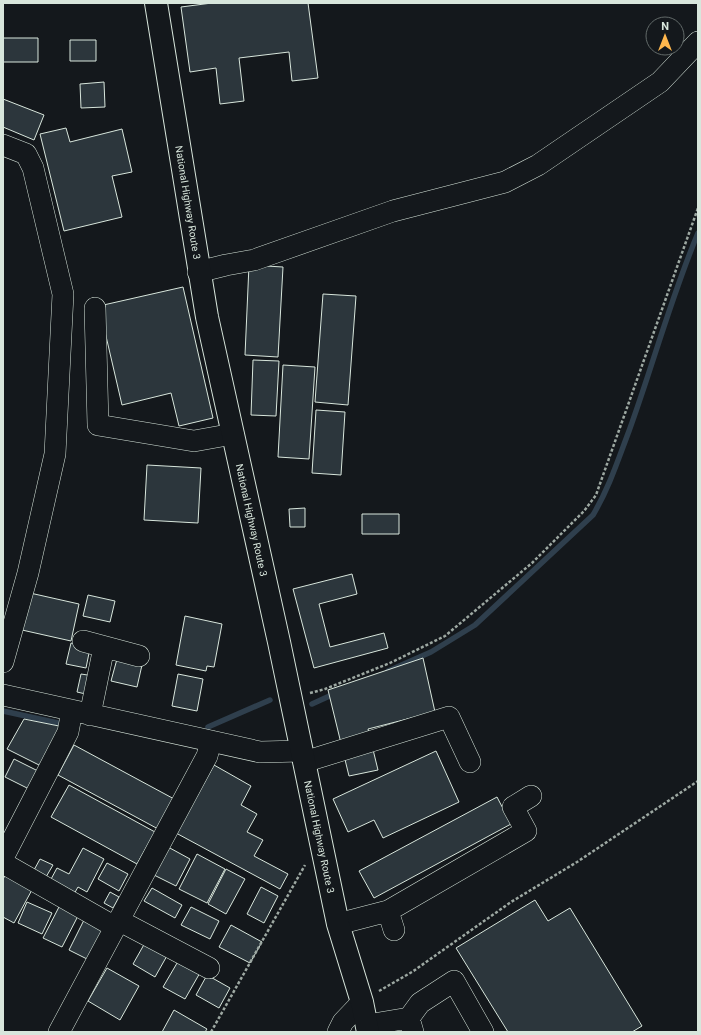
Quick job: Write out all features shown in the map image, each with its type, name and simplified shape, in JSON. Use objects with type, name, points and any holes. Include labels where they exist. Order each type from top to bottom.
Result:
[{"type":"highway","name":"National Highway Route 3","points":[[156,3],[198,272],[290,694],[338,924],[362,1002],[367,1029]]},
{"type":"street","points":[[198,272],[226,264],[254,260],[393,211],[505,182],[538,165],[660,82],[698,42]]},
{"type":"street","points":[[3,145],[26,154],[33,168],[63,294],[55,454],[28,573],[3,662]]},
{"type":"street","points":[[95,308],[98,425],[194,441],[233,434]]},
{"type":"street","points":[[83,641],[138,656]]},
{"type":"street","points":[[3,858],[68,732],[81,713],[104,647]]},
{"type":"street","points":[[3,695],[260,752],[303,756],[449,717],[470,762]]},
{"type":"street","points":[[59,1032],[207,756],[211,741]]},
{"type":"street","points":[[338,924],[388,911],[526,831],[513,807],[531,796]]},
{"type":"street","points":[[3,863],[117,924],[209,968]]},
{"type":"street","points":[[388,911],[394,930]]},
{"type":"street","points":[[367,1029],[411,1025],[420,1003],[454,981],[483,1032]]},
{"type":"street","points":[[338,1032],[343,1022],[362,1002]]},
{"type":"path","points":[[290,694],[304,694],[325,689],[390,663],[445,636],[532,563],[584,511],[596,495],[698,208]]},
{"type":"path","points":[[362,1002],[412,972],[511,902],[578,862],[698,781]]},
{"type":"path","points":[[212,1032],[320,837]]},
{"type":"building","points":[[212,3],[308,3],[318,78],[292,81],[289,52],[239,58],[244,101],[220,104],[216,68],[190,72],[181,7]]},
{"type":"building","points":[[3,38],[38,38],[38,62],[3,62]]},
{"type":"building","points":[[70,40],[96,40],[96,61],[70,61]]},
{"type":"building","points":[[104,82],[105,107],[81,108],[80,84]]},
{"type":"building","points":[[3,99],[44,115],[34,140],[3,127]]},
{"type":"building","points":[[66,128],[70,142],[122,129],[132,172],[112,176],[122,217],[64,231],[40,134]]},
{"type":"building","points":[[249,265],[283,267],[278,357],[245,355]]},
{"type":"building","points":[[183,287],[213,418],[179,426],[171,393],[122,405],[99,306]]},
{"type":"building","points":[[323,294],[356,296],[348,405],[315,402]]},
{"type":"building","points":[[253,360],[279,361],[276,416],[251,415]]},
{"type":"building","points":[[283,365],[315,367],[309,459],[278,457]]},
{"type":"building","points":[[316,410],[345,412],[341,475],[312,473]]},
{"type":"building","points":[[147,465],[201,468],[198,523],[144,520]]},
{"type":"building","points":[[305,508],[305,527],[290,527],[289,509]]},
{"type":"building","points":[[362,514],[399,514],[399,534],[362,534]]},
{"type":"building","points":[[352,574],[357,594],[319,604],[330,647],[384,633],[388,648],[314,668],[293,589]]},
{"type":"building","points":[[30,593],[79,604],[71,641],[22,630]]},
{"type":"building","points":[[88,595],[115,601],[110,622],[83,616]]},
{"type":"building","points":[[185,616],[222,624],[214,667],[207,666],[206,671],[176,665]]},
{"type":"building","points":[[71,643],[90,648],[86,668],[66,664]]},
{"type":"building","points":[[423,658],[435,712],[368,729],[378,770],[349,776],[328,690]]},
{"type":"building","points":[[117,659],[142,665],[137,687],[111,681]]},
{"type":"building","points":[[81,674],[94,676],[90,695],[77,692]]},
{"type":"building","points":[[178,674],[203,679],[197,711],[172,706]]},
{"type":"building","points":[[24,719],[64,727],[43,767],[7,749]]},
{"type":"building","points":[[74,745],[176,800],[160,830],[58,775]]},
{"type":"building","points":[[436,751],[459,802],[383,838],[374,820],[348,832],[333,799]]},
{"type":"building","points":[[14,759],[40,772],[31,790],[5,777]]},
{"type":"building","points":[[214,765],[251,786],[241,805],[257,814],[247,832],[263,840],[254,856],[288,874],[280,889],[176,833]]},
{"type":"building","points":[[69,785],[155,832],[137,864],[51,817]]},
{"type":"building","points":[[497,797],[511,824],[374,898],[359,871]]},
{"type":"building","points":[[168,847],[190,859],[176,886],[154,875]]},
{"type":"building","points":[[83,848],[104,859],[87,892],[78,887],[74,894],[50,881],[57,868],[69,874]]},
{"type":"building","points":[[197,854],[225,869],[207,903],[179,889]]},
{"type":"building","points":[[40,859],[53,865],[46,877],[34,870]]},
{"type":"building","points":[[107,863],[128,874],[119,891],[98,879]]},
{"type":"building","points":[[226,869],[245,879],[226,914],[208,904]]},
{"type":"building","points":[[6,874],[33,888],[14,923],[3,917],[3,879]]},
{"type":"building","points":[[261,887],[278,896],[264,923],[247,914]]},
{"type":"building","points":[[152,888],[182,905],[175,918],[144,901]]},
{"type":"building","points":[[110,892],[119,897],[113,908],[104,903]]},
{"type":"building","points":[[535,900],[548,921],[570,908],[642,1026],[632,1032],[508,1032],[456,948]]},
{"type":"building","points":[[27,902],[52,913],[42,934],[18,923]]},
{"type":"building","points":[[60,905],[79,914],[62,947],[43,938]]},
{"type":"building","points":[[191,907],[219,921],[210,939],[181,925]]},
{"type":"building","points":[[84,920],[107,931],[91,961],[69,950]]},
{"type":"building","points":[[231,925],[262,942],[250,963],[219,947]]},
{"type":"building","points":[[146,941],[168,954],[155,977],[133,964]]},
{"type":"building","points":[[180,958],[201,971],[185,999],[163,987]]},
{"type":"building","points":[[107,968],[139,986],[120,1020],[88,1001]]},
{"type":"building","points":[[207,975],[230,988],[219,1008],[196,995]]},
{"type":"building","points":[[174,1010],[207,1029],[205,1032],[162,1032]]},
{"type":"waterway","points":[[388,671],[431,652],[475,625],[593,515],[609,484],[621,453],[679,282],[698,233]]},
{"type":"waterway","points":[[312,704],[336,693]]},
{"type":"waterway","points":[[208,727],[270,700]]},
{"type":"waterway","points":[[3,711],[58,723]]}]
